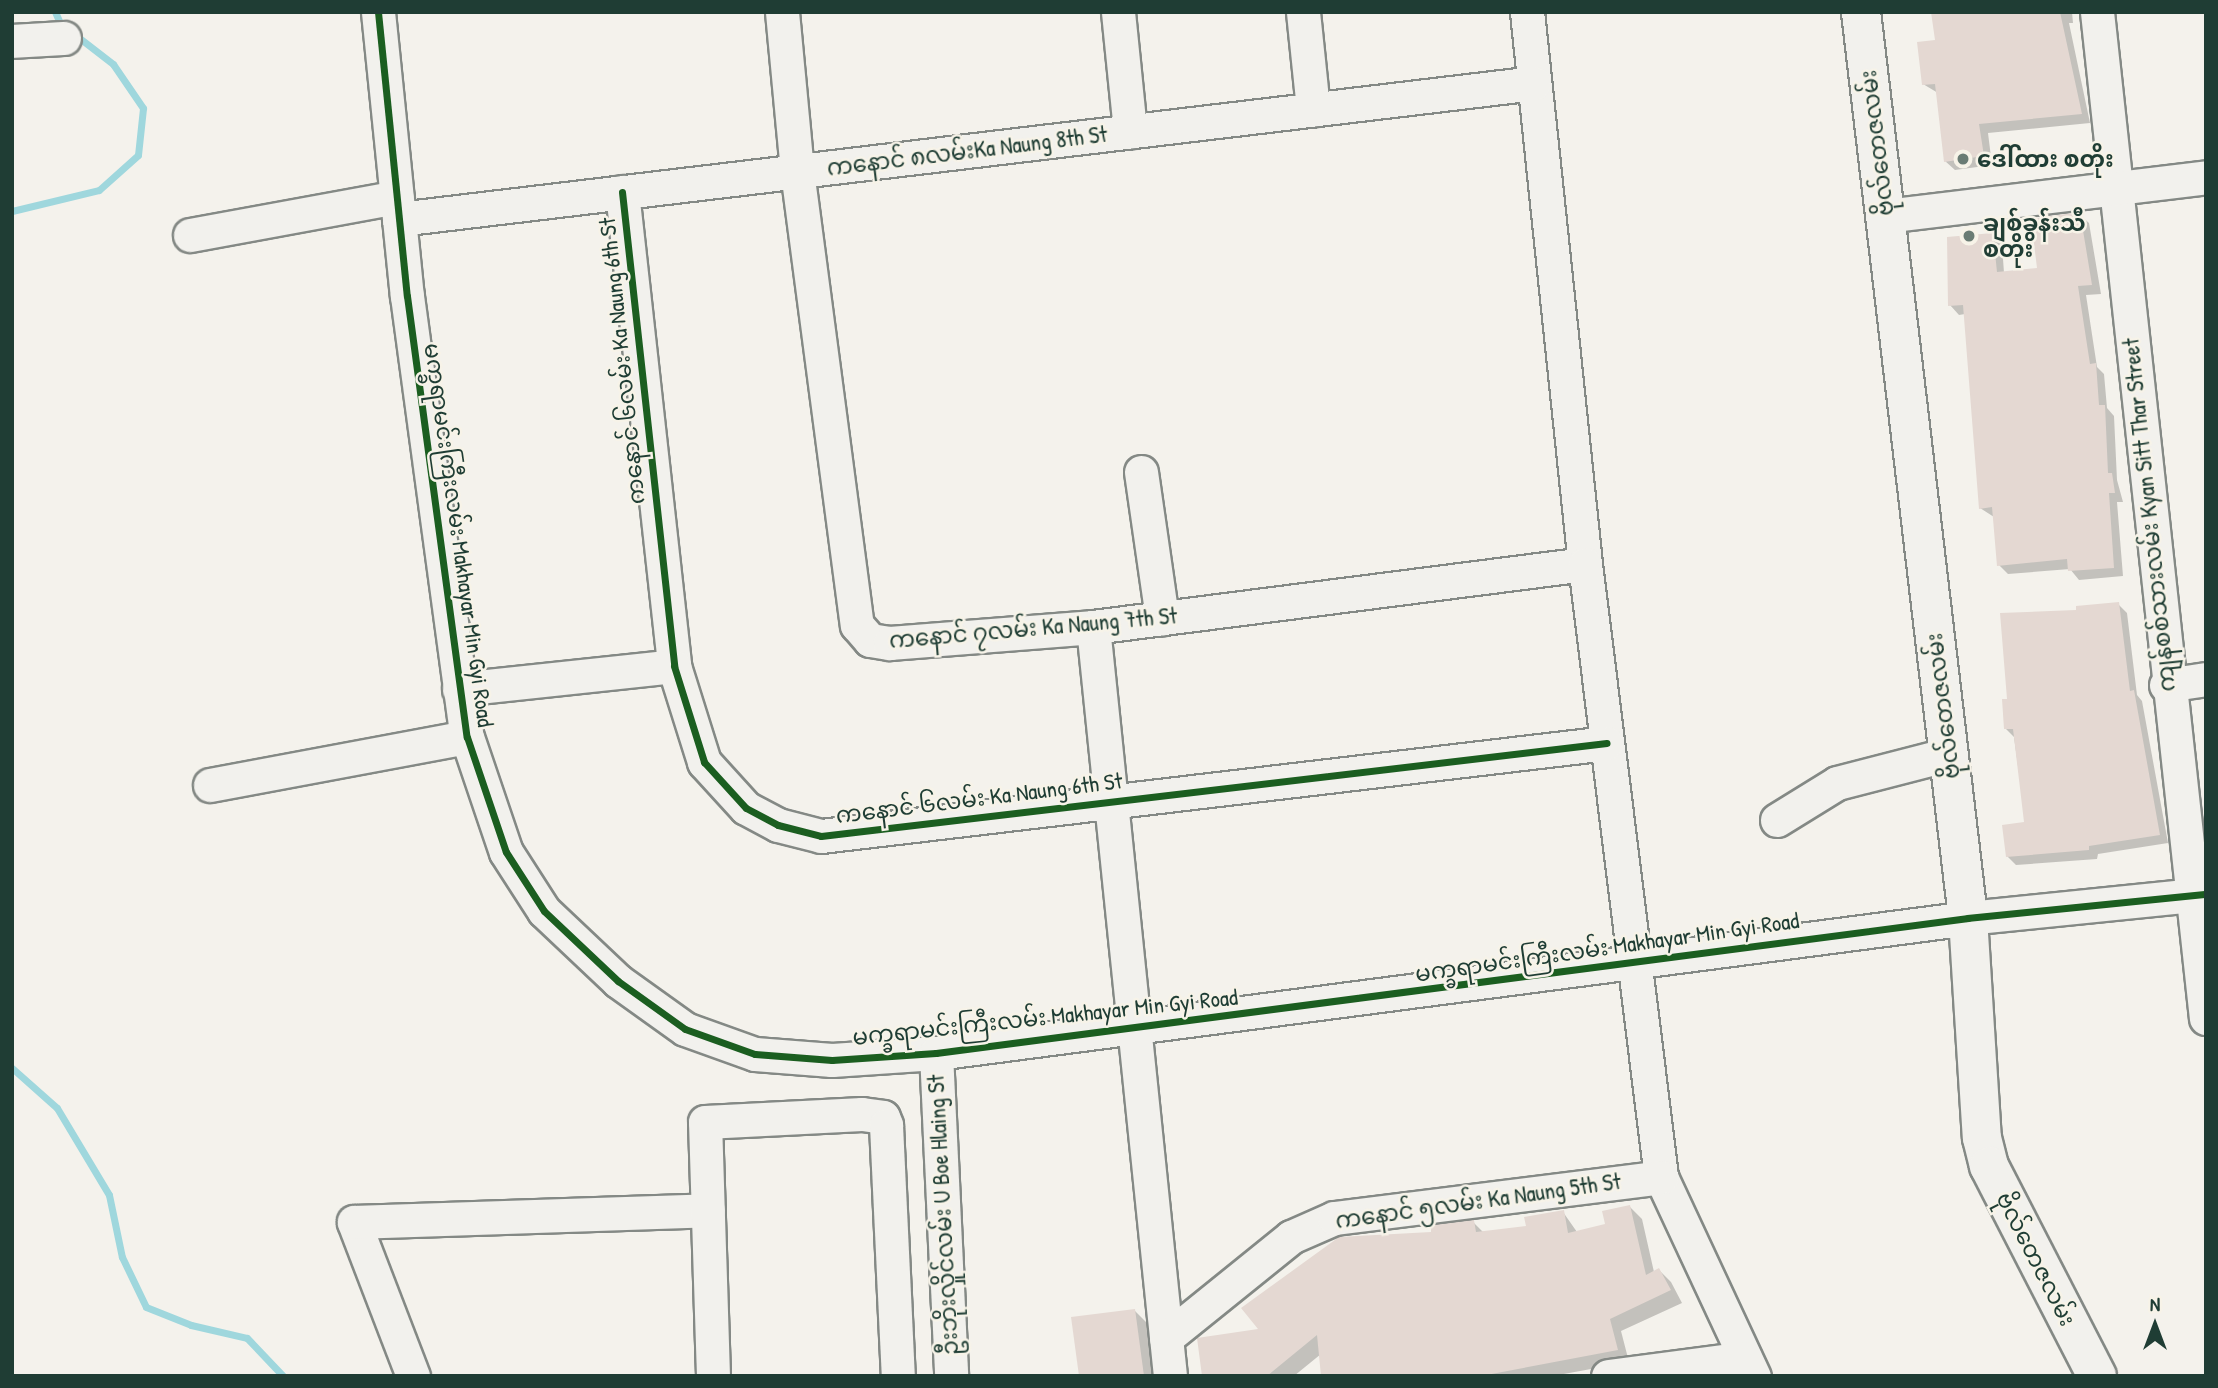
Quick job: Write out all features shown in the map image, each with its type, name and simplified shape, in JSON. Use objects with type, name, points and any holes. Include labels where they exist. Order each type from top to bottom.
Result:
[{"type":"main road","name":"ဗိုလ်တေဇလမ်း","points":[[1861,12],[1968,918],[1982,1138],[1989,1166],[2097,1376]]},
{"type":"street","name":"မက္ခရာမင်းကြီးလမ်း Makhayar Min Gyi Road","points":[[378,12],[398,208],[467,737],[506,852],[544,911],[618,981],[685,1029],[755,1054],[832,1060],[936,1054],[1968,918],[2198,895]]},
{"type":"street","name":"ကနောင် ၇လမ်း Ka Naung 7th St","points":[[782,12],[797,171],[857,625],[870,640],[890,643],[1093,627],[1585,564]]},
{"type":"street","points":[[1118,12],[1130,131]]},
{"type":"street","points":[[1303,12],[1313,109]]},
{"type":"street","points":[[1527,12],[1585,564],[1661,1177],[1750,1367],[1608,1376]]},
{"type":"street","name":"ကျန်စစ်သားလမ်း Kyan Sitt Thar Street","points":[[2097,12],[2166,685],[2198,895],[2206,1018]]},
{"type":"street","points":[[12,41],[64,38]]},
{"type":"street","name":"ကနောင် ၈လမ်းKa Naung 8th St","points":[[190,235],[398,208],[622,192],[1534,83]]},
{"type":"street","points":[[1886,216],[2206,177]]},
{"type":"street","name":"ကနောင် ၆လမ်း Ka Naung 6th St","points":[[622,192],[674,666],[704,762],[746,808],[778,825],[821,836],[1607,743]]},
{"type":"street","points":[[1141,472],[1162,618]]},
{"type":"street","points":[[1093,627],[1138,1028],[1170,1376]]},
{"type":"street","points":[[459,689],[674,666]]},
{"type":"street","points":[[2166,685],[2206,679]]},
{"type":"street","points":[[210,785],[467,737]]},
{"type":"street","points":[[1777,820],[1837,783],[1949,754]]},
{"type":"street","name":"ဦးဘိုးလှိုင်လမ်း U Boe Hlaing St","points":[[936,1054],[951,1376]]},
{"type":"street","points":[[713,1376],[705,1122],[862,1114],[883,1117],[898,1376]]},
{"type":"street","name":"ကနောင် ၅လမ်း Ka Naung 5th St","points":[[1166,1338],[1291,1237],[1334,1218],[1661,1177]]},
{"type":"street","points":[[413,1376],[354,1222],[708,1210]]},
{"type":"building","points":[[1931,12],[2060,12],[2082,114],[1979,124],[1984,156],[1944,162],[1935,84],[1922,85],[1917,42],[1935,40]]},
{"type":"building","points":[[2080,212],[2092,285],[2078,286],[2090,364],[2096,363],[2099,405],[2105,405],[2108,473],[2112,473],[2115,493],[2109,493],[2114,568],[2068,571],[2067,559],[1997,566],[1992,507],[1979,509],[1963,305],[1948,306],[1947,237],[1993,233],[1997,272],[2037,268],[2031,219]]},
{"type":"building","points":[[2119,602],[2130,691],[2134,690],[2160,835],[2089,846],[2089,850],[2006,857],[2002,825],[2024,822],[2013,729],[2004,729],[2002,699],[2007,699],[2000,613],[2076,610],[2076,606]]},
{"type":"building","points":[[1630,1205],[1646,1275],[1659,1268],[1671,1290],[1610,1319],[1618,1350],[1481,1376],[1321,1376],[1317,1335],[1267,1376],[1202,1376],[1197,1338],[1258,1329],[1241,1308],[1339,1237],[1431,1232],[1431,1225],[1474,1220],[1476,1232],[1526,1226],[1524,1217],[1564,1210],[1568,1233],[1605,1224],[1602,1211]]},
{"type":"building","points":[[1135,1309],[1144,1376],[1079,1376],[1071,1317]]},
{"type":"waterway","points":[[12,211],[99,190],[138,155],[143,108],[113,64],[60,23],[55,12]]},
{"type":"waterway","points":[[12,1068],[57,1108],[109,1195],[122,1257],[146,1307],[191,1325],[247,1338],[283,1376]]},
{"type":"cycle path","points":[[378,12],[407,296],[467,737],[506,852],[544,911],[618,981],[685,1029],[755,1054],[832,1060],[936,1053],[1968,918],[2206,894]]},
{"type":"cycle path","points":[[622,192],[674,666],[704,762],[746,808],[778,825],[821,836],[1607,743]]},
{"type":"place","name":"ဒေါ်ထား စတိုး","points":[[1963,159]]},
{"type":"place","name":"ချစ်ခွန်းသီ စတိုး","points":[[1969,236]]}]
